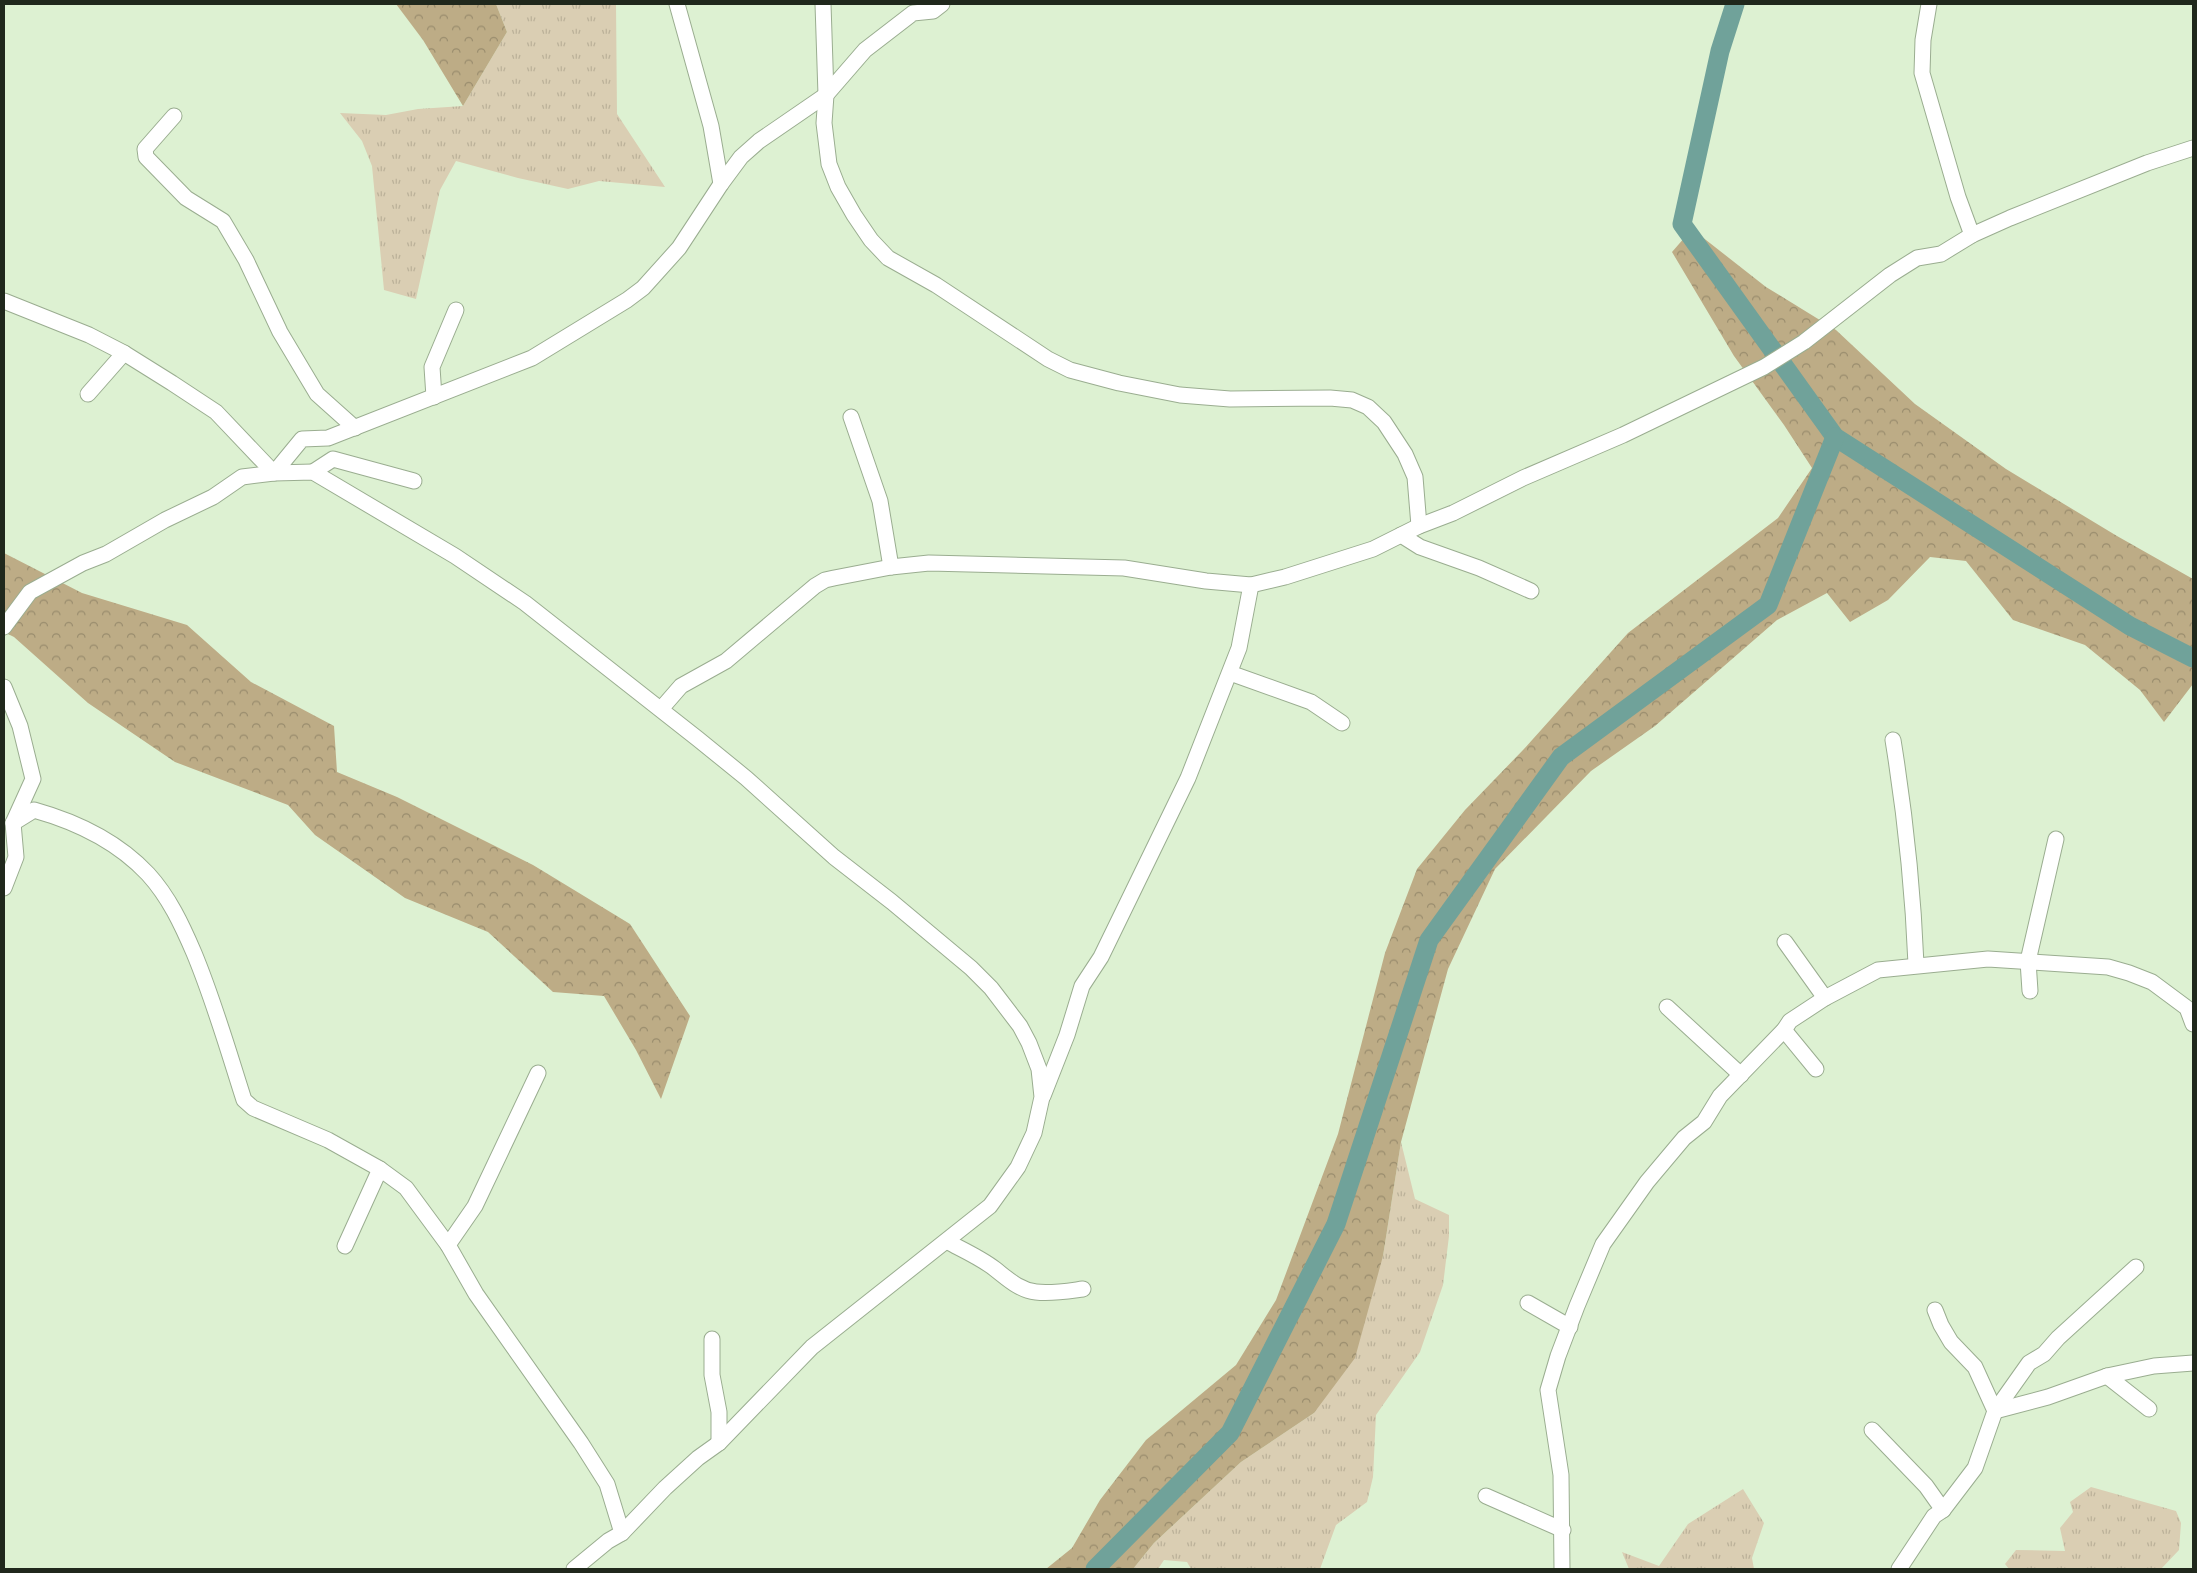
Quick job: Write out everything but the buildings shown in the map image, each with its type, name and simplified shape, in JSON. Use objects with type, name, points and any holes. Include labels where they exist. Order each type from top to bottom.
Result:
[{"type":"street","points":[[677,4],[711,126],[721,184]]},
{"type":"street","points":[[823,4],[826,95],[824,123],[829,164],[833,176],[854,215],[871,240],[888,258],[936,285],[1048,359],[1070,370],[1119,383],[1180,395],[1230,399],[1330,398],[1352,400],[1368,407],[1384,422],[1405,454],[1415,477],[1419,526]]},
{"type":"street","points":[[274,473],[302,439],[328,438],[532,358],[627,300],[643,288],[680,248],[721,184],[742,157],[760,141],[826,95],[865,50],[913,13],[933,11],[942,4]]},
{"type":"street","points":[[1928,4],[1922,57],[1923,79],[1958,197],[1972,235]]},
{"type":"street","points":[[174,116],[145,150],[146,156],[186,198],[223,221],[246,260],[280,332],[317,394],[355,428]]},
{"type":"street","points":[[661,709],[681,686],[726,661],[815,586],[825,580],[891,567],[929,564],[1124,568],[1206,582],[1251,585],[1285,577],[1373,549],[1419,526],[1453,513],[1523,478],[1624,435],[1764,366],[1804,342],[1890,275],[1918,258],[1940,254],[1972,235],[2095,183],[2193,148]]},
{"type":"street","points":[[4,301],[89,335],[124,353],[216,412],[274,473]]},
{"type":"street","points":[[434,396],[432,367],[456,310]]},
{"type":"street","points":[[88,394],[124,353]]},
{"type":"street","points":[[851,417],[880,501],[891,567]]},
{"type":"street","points":[[313,472],[333,459],[414,481]]},
{"type":"street","points":[[4,627],[30,592],[83,563],[106,554],[165,520],[213,497],[242,478],[274,473],[313,472],[366,502],[489,578],[525,603],[746,778],[834,857],[945,946],[991,988],[1020,1026],[1029,1043],[1038,1069],[1042,1097]]},
{"type":"street","points":[[1401,535],[1420,547],[1479,568],[1531,592]]},
{"type":"street","points":[[574,1569],[608,1541],[622,1533],[665,1488],[698,1458],[719,1443],[812,1347],[855,1311],[948,1242],[990,1206],[1014,1173],[1034,1133],[1042,1097],[1067,1035],[1082,986],[1101,957],[1149,863],[1188,778],[1239,648],[1251,585]]},
{"type":"street","points":[[1230,673],[1311,702],[1342,723]]},
{"type":"street","points":[[4,687],[20,726],[33,779],[13,823],[16,857],[4,888]]},
{"type":"street","points":[[1893,740],[1914,908],[1916,964]]},
{"type":"street","points":[[13,823],[34,810],[59,817],[99,836],[121,850],[149,876],[166,897],[180,921],[205,979],[244,1100],[248,1105],[328,1140],[380,1169],[406,1188],[448,1245],[476,1294],[581,1443],[607,1484],[622,1533]]},
{"type":"street","points":[[2030,990],[2028,960],[2056,838]]},
{"type":"street","points":[[1785,942],[1825,998]]},
{"type":"street","points":[[1562,1569],[1561,1474],[1548,1390],[1558,1356],[1603,1244],[1664,1160],[1684,1138],[1704,1122],[1720,1096],[1784,1030],[1790,1021],[1825,998],[1878,970],[1916,964],[1988,959],[2028,960],[2108,967],[2129,973],[2152,982],[2187,1008],[2193,1024]]},
{"type":"street","points":[[1667,1007],[1741,1075]]},
{"type":"street","points":[[1784,1030],[1816,1069]]},
{"type":"street","points":[[448,1245],[475,1206],[538,1073]]},
{"type":"street","points":[[345,1246],[380,1169]]},
{"type":"street","points":[[948,1242],[995,1269],[1021,1288],[1035,1292],[1051,1293],[1083,1289]]},
{"type":"street","points":[[1899,1569],[1934,1516],[1943,1510],[1975,1468],[1995,1411],[2029,1363],[2044,1354],[2058,1338],[2136,1267]]},
{"type":"street","points":[[1528,1304],[1570,1327]]},
{"type":"street","points":[[1935,1310],[1941,1326],[1951,1342],[1975,1367],[1995,1411]]},
{"type":"street","points":[[712,1339],[712,1375],[720,1412],[719,1443]]},
{"type":"street","points":[[1995,1411],[2048,1397],[2107,1376],[2154,1366],[2193,1364]]},
{"type":"street","points":[[2107,1376],[2149,1409]]},
{"type":"street","points":[[1872,1430],[1926,1486],[1943,1510]]},
{"type":"street","points":[[1486,1496],[1563,1530]]},
{"type":"green space","points":[[396,4],[496,4],[507,32],[463,106],[423,40]]},
{"type":"green space","points":[[496,4],[616,4],[617,114],[665,187],[599,181],[568,189],[456,161],[440,190],[416,299],[384,290],[372,166],[362,141],[340,113],[386,115],[418,109],[463,106],[507,32]]},
{"type":"green space","points":[[1692,229],[1766,287],[1836,330],[1915,404],[2006,469],[2193,579],[2193,684],[2164,722],[2140,690],[2085,645],[2013,620],[1966,561],[1930,557],[1888,600],[1850,622],[1827,593],[1777,620],[1655,726],[1591,771],[1495,869],[1448,969],[1401,1142],[1383,1256],[1355,1358],[1314,1413],[1241,1462],[1154,1543],[1133,1569],[1046,1569],[1072,1548],[1100,1500],[1146,1440],[1236,1365],[1276,1300],[1338,1134],[1385,953],[1417,869],[1465,810],[1523,750],[1628,633],[1778,518],[1812,468],[1784,425],[1734,356],[1672,252]]},
{"type":"green space","points":[[4,553],[82,593],[187,625],[251,682],[334,726],[337,772],[397,797],[533,865],[630,924],[690,1016],[661,1099],[636,1050],[604,996],[553,992],[488,932],[405,898],[315,835],[288,805],[175,762],[88,703],[14,637],[4,632]]},
{"type":"green space","points":[[1401,1142],[1415,1199],[1449,1215],[1449,1236],[1443,1285],[1420,1352],[1376,1415],[1373,1477],[1367,1502],[1336,1525],[1320,1569],[1191,1569],[1187,1562],[1164,1560],[1158,1569],[1133,1569],[1154,1543],[1241,1462],[1314,1413],[1383,1256]]},
{"type":"green space","points":[[2091,1487],[2176,1511],[2181,1523],[2179,1550],[2161,1569],[2009,1569],[2005,1564],[2016,1550],[2065,1551],[2060,1528],[2073,1512],[2070,1502]]},
{"type":"green space","points":[[1743,1489],[1764,1523],[1752,1558],[1754,1569],[1629,1569],[1622,1552],[1659,1566],[1688,1524]]},
{"type":"waterway","points":[[1735,4],[1720,51],[1682,224],[1835,437],[2130,626],[2193,658]]},
{"type":"waterway","points":[[1095,1569],[1230,1433],[1336,1224],[1429,940],[1561,757],[1768,605],[1835,437]]}]
